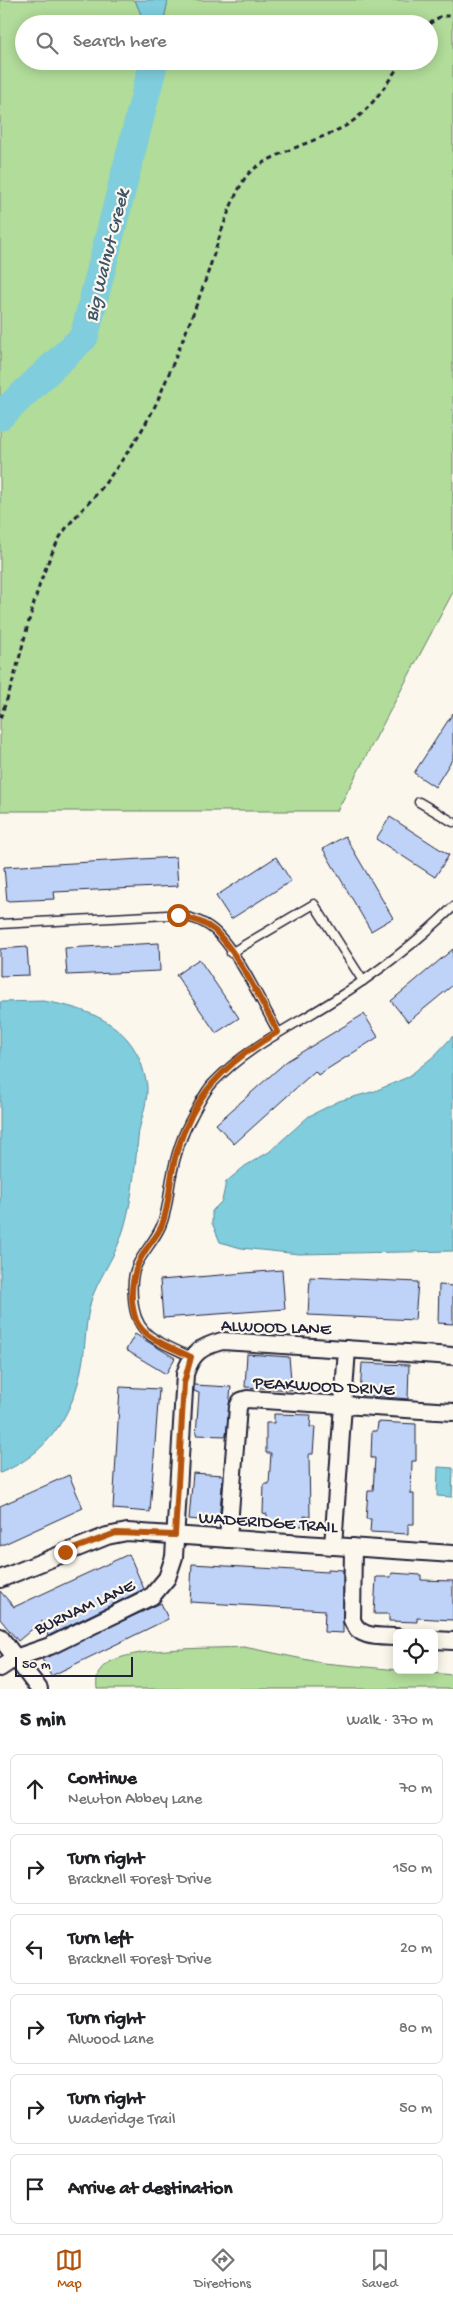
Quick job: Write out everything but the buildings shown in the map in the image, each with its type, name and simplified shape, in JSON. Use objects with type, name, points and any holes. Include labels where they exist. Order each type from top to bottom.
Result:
[{"type":"street","name":"ALWOOD LANE","points":[[191,1357],[208,1345],[222,1341],[453,1356]]},
{"type":"street","points":[[333,1546],[347,1349]]},
{"type":"street","points":[[175,1535],[184,1383],[191,1357]]},
{"type":"street","name":"PEAKWOOD DRIVE","points":[[228,1538],[238,1407],[241,1402],[247,1399],[453,1412]]},
{"type":"street","name":"WADERIDGE TRAIL","points":[[0,1580],[116,1533],[228,1538],[453,1554]]},
{"type":"street","name":"BURNAM LANE","points":[[0,1668],[15,1658],[50,1646],[152,1596],[167,1578],[174,1557],[175,1535]]},
{"type":"street","points":[[354,1547],[352,1620],[354,1627],[363,1634],[393,1637]]},
{"type":"street","points":[[0,1637],[38,1689]]},
{"type":"street","points":[[438,1640],[453,1641]]},
{"type":"lane","points":[[419,802],[452,820]]},
{"type":"lane","points":[[231,953],[314,904],[363,981]]},
{"type":"lane","points":[[191,1357],[145,1334],[136,1321],[132,1284],[145,1251],[161,1227],[168,1207],[177,1151],[192,1117],[212,1084],[234,1064],[278,1032],[333,1001],[363,981],[421,938],[453,908]]},
{"type":"lane","points":[[0,924],[178,915],[202,923],[214,930],[231,953],[278,1032]]},
{"type":"path","points":[[438,18],[441,16],[453,16]]},
{"type":"path","points":[[0,718],[9,692],[34,598],[46,568],[70,522],[100,490],[141,429],[159,397],[202,288],[225,221],[246,177],[260,165],[349,124],[365,110],[395,70]]},
{"type":"green space","points":[[0,0],[135,0],[141,15],[15,15],[15,70],[438,70],[438,15],[165,15],[168,0],[453,0],[453,592],[337,811],[0,811]]},
{"type":"green space","points":[[244,1647],[323,1663],[393,1669],[393,1674],[453,1675],[453,1689],[97,1689],[97,1679],[100,1670],[117,1659],[151,1651]]},
{"type":"water","points":[[135,0],[168,0],[165,15],[141,15]]},
{"type":"water","points":[[43,1001],[90,1013],[117,1029],[137,1053],[146,1080],[147,1094],[139,1133],[127,1216],[117,1248],[97,1285],[91,1301],[82,1365],[72,1400],[56,1431],[44,1444],[17,1465],[0,1473],[0,1002]]},
{"type":"water","points":[[453,1036],[453,1251],[299,1254],[241,1248],[220,1242],[212,1223],[212,1211],[222,1201],[226,1182],[245,1166],[269,1152],[309,1116],[339,1101],[375,1091],[408,1077],[434,1056]]},
{"type":"water","points":[[438,1467],[453,1468],[452,1497],[437,1496]]},
{"type":"waterway","name":"Big Walnut Creek","points":[[0,416],[84,337],[152,70]]},
{"type":"route","points":[[65,1552],[116,1533],[175,1535],[184,1383],[191,1357],[145,1334],[136,1321],[132,1284],[136,1267],[161,1227],[168,1207],[177,1151],[192,1117],[212,1084],[234,1064],[278,1032],[239,962],[214,930],[190,918],[178,915]]}]
